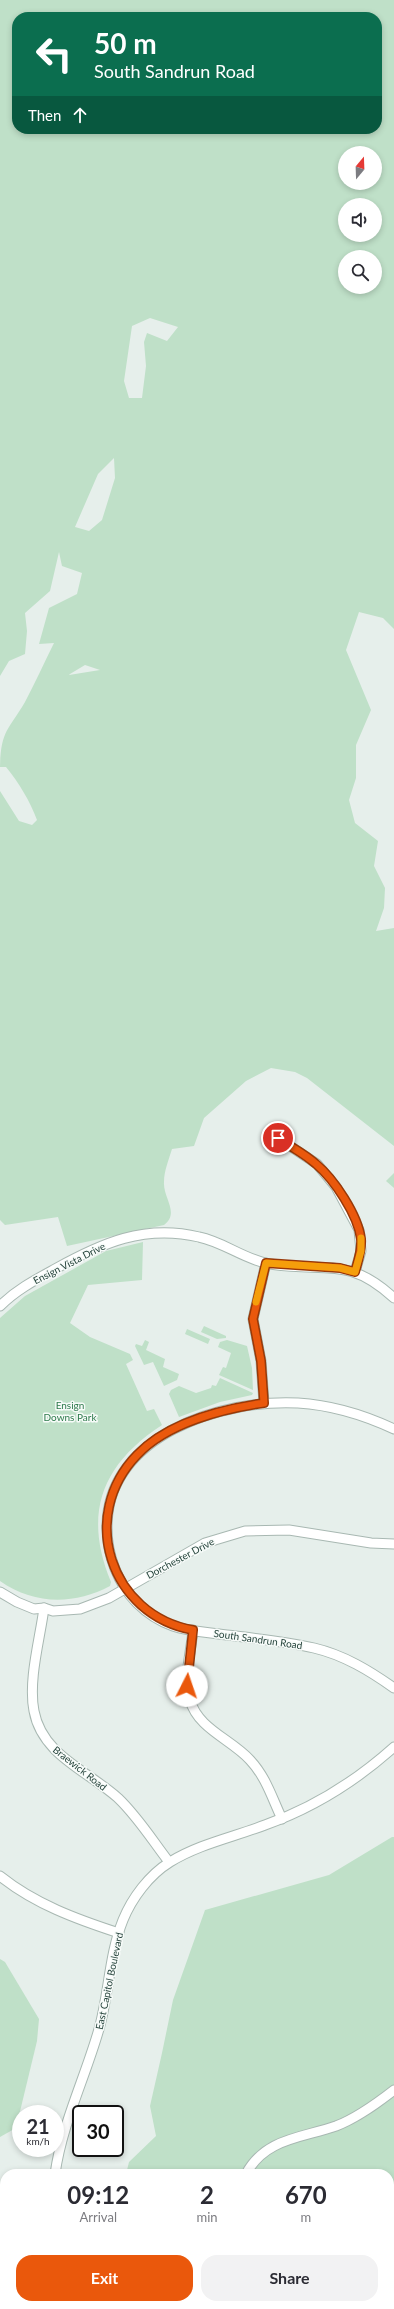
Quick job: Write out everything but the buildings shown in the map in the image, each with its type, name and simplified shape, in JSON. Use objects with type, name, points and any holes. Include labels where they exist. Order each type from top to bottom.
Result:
[{"type":"street","points":[[278,1138],[309,1158],[324,1171],[336,1187],[353,1216],[359,1230],[361,1244],[355,1272]]},
{"type":"street","name":"Ensign Vista Drive","points":[[2,1301],[31,1282],[91,1249],[116,1239],[143,1234],[171,1233],[200,1237],[266,1263],[340,1268],[355,1272],[376,1282],[394,1298]]},
{"type":"street","points":[[264,1403],[262,1367],[253,1319],[266,1263]]},
{"type":"street","name":"South Sandrun Road","points":[[394,1430],[333,1408],[299,1403],[264,1403],[233,1408],[202,1417],[163,1435],[141,1450],[124,1471],[114,1491],[107,1518],[108,1545],[125,1588],[137,1603],[156,1618],[174,1627],[280,1641],[316,1648],[354,1663],[394,1688]]},
{"type":"street","name":"Dorchester Drive","points":[[0,1592],[25,1606],[34,1609],[44,1608],[52,1611],[80,1609],[109,1598],[205,1543],[245,1531],[289,1530],[372,1543],[394,1544]]},
{"type":"street","name":"Braewick Road","points":[[44,1608],[32,1693],[34,1711],[41,1731],[48,1743],[62,1756],[108,1789],[127,1807],[169,1862]]},
{"type":"street","points":[[193,1630],[187,1678],[191,1705],[203,1723],[244,1753],[255,1765],[268,1787],[282,1819]]},
{"type":"street","name":"East Capitol Boulevard","points":[[56,2169],[62,2138],[99,2028],[119,1933],[138,1894],[169,1862],[194,1849],[282,1819],[342,1787],[394,1747]]},
{"type":"street","points":[[0,1876],[20,1890],[55,1910],[119,1933]]},
{"type":"street","points":[[249,2169],[257,2158],[273,2146],[292,2137],[341,2123],[394,2090]]},
{"type":"green space","points":[[0,0],[394,0],[394,629],[383,618],[359,612],[346,650],[371,710],[356,745],[356,778],[349,800],[355,823],[378,841],[374,866],[385,888],[384,908],[376,931],[394,928],[394,1146],[307,1078],[295,1072],[271,1068],[246,1081],[204,1118],[194,1146],[172,1149],[164,1178],[164,1188],[170,1205],[171,1215],[169,1220],[164,1225],[67,1246],[58,1217],[5,1225],[0,1220],[0,791],[19,821],[32,825],[37,820],[28,799],[15,779],[6,767],[0,767],[1,755],[6,732],[25,702],[54,643],[39,644],[49,608],[77,594],[82,573],[62,566],[59,552],[50,591],[25,613],[27,631],[25,654],[9,661],[0,676]],"holes":[[[150,318],[178,327],[167,341],[147,333],[144,342],[146,366],[142,398],[129,398],[124,381],[132,326]],[[114,458],[115,478],[102,520],[89,531],[75,527],[98,474]],[[85,665],[100,670],[69,675],[70,674]]]},
{"type":"green space","points":[[394,1173],[394,1188],[386,1181]]},
{"type":"green space","name":"Ensign Downs Park","points":[[143,1242],[142,1280],[88,1285],[70,1323],[90,1337],[130,1354],[133,1360],[126,1364],[147,1411],[154,1409],[162,1425],[141,1440],[124,1457],[112,1474],[103,1493],[99,1513],[99,1534],[103,1557],[111,1582],[110,1586],[82,1597],[68,1599],[54,1600],[26,1595],[0,1581],[0,1318],[25,1296],[106,1251]]},
{"type":"green space","points":[[204,1326],[226,1336],[226,1338],[217,1339],[201,1332]]},
{"type":"green space","points":[[187,1329],[210,1339],[208,1344],[185,1334]]},
{"type":"green space","points":[[145,1340],[149,1342],[146,1350],[165,1359],[163,1367],[179,1374],[177,1380],[164,1386],[153,1362],[144,1365],[135,1346],[136,1344],[142,1346]]},
{"type":"green space","points":[[227,1340],[247,1346],[252,1368],[253,1390],[219,1375],[223,1367],[226,1368],[231,1353],[218,1347],[220,1342]]},
{"type":"green space","points":[[220,1378],[253,1393],[252,1395],[220,1402],[179,1417],[169,1394],[171,1390],[179,1386],[196,1393],[211,1388],[212,1385],[216,1386]]},
{"type":"green space","points":[[394,1837],[394,2169],[127,2169],[129,2162],[156,2136],[150,2106],[173,2000],[205,1910],[329,1875]]},
{"type":"green space","points":[[0,1959],[5,1962],[39,2019],[37,2041],[22,2105],[12,2105],[12,2130],[0,2137]]},
{"type":"slow traffic","points":[[256,1302],[266,1263],[280,1266],[340,1268],[355,1272],[360,1257],[361,1238]]},
{"type":"route","points":[[187,1686],[193,1630],[174,1627],[159,1620],[144,1610],[130,1595],[121,1581],[110,1554],[107,1534],[108,1512],[110,1501],[118,1480],[130,1462],[145,1447],[163,1435],[202,1417],[233,1408],[264,1403],[263,1372],[253,1319],[255,1303],[266,1263],[280,1266],[340,1268],[355,1272],[360,1257],[361,1238],[357,1223],[353,1216],[336,1187],[324,1171],[309,1158],[278,1138]]}]
